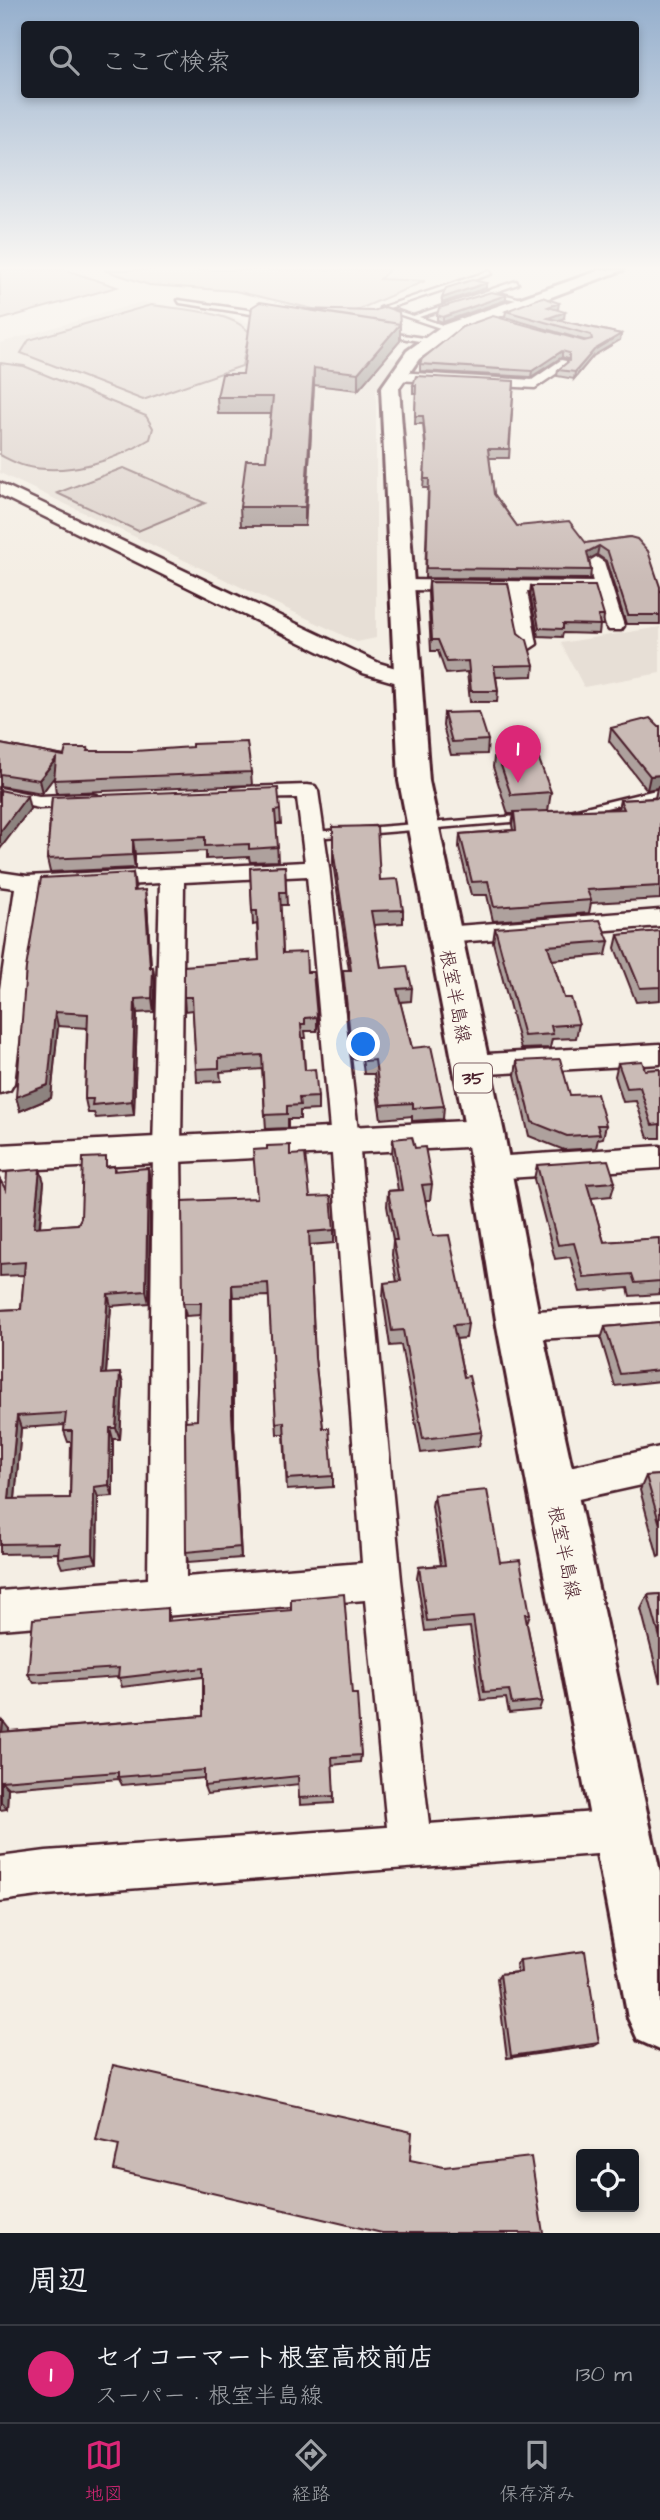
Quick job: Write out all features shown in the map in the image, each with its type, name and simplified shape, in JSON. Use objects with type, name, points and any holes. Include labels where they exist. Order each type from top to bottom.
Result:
[{"type":"main road","name":"根室半島線","points":[[397,376],[390,388],[414,781],[488,1151],[551,1488],[660,2018]]},
{"type":"street","points":[[397,376],[536,384],[548,374]]},
{"type":"street","points":[[0,488],[371,668],[408,679]]},
{"type":"street","points":[[596,562],[615,626]]},
{"type":"street","points":[[402,584],[603,587]]},
{"type":"street","points":[[517,587],[528,644]]},
{"type":"street","points":[[213,794],[307,791],[318,868],[345,1141],[382,1580],[410,1844]]},
{"type":"street","points":[[0,794],[39,802],[119,798]]},
{"type":"street","points":[[0,879],[27,883],[318,868]]},
{"type":"street","points":[[167,1598],[167,1150],[172,876]]},
{"type":"street","points":[[0,1083],[7,983],[27,883]]},
{"type":"street","points":[[444,935],[660,918]]},
{"type":"street","points":[[470,1065],[660,1054]]},
{"type":"street","points":[[0,1158],[345,1141],[488,1151],[660,1157]]},
{"type":"street","points":[[519,1326],[660,1318]]},
{"type":"street","points":[[551,1488],[660,1464]]},
{"type":"street","points":[[0,1610],[382,1580]]},
{"type":"street","points":[[0,1880],[46,1873],[410,1844],[623,1831]]},
{"type":"lane","points":[[567,815],[660,792]]},
{"type":"lane","points":[[314,835],[541,817]]},
{"type":"shaded area","points":[[0,374],[389,374],[376,391],[376,638],[357,642],[0,473]]},
{"type":"shaded area","points":[[0,374],[44,374],[146,416],[153,428],[150,439],[136,447],[106,460],[74,468],[41,469],[22,465],[0,455]]},
{"type":"shaded area","points":[[76,374],[218,374],[143,400]]},
{"type":"shaded area","points":[[123,468],[205,503],[138,531],[57,493]]},
{"type":"shaded area","points":[[660,627],[660,673],[584,687],[561,643]]},
{"type":"building","points":[[222,374],[314,374],[305,507],[240,507],[246,460],[266,460],[273,397],[217,397]]},
{"type":"building","points":[[416,376],[514,381],[509,449],[488,449],[494,494],[517,526],[569,521],[586,543],[630,537],[637,539],[648,551],[660,587],[660,615],[628,615],[608,552],[599,546],[587,552],[591,570],[426,568],[429,479],[424,479],[426,446],[423,416],[415,416],[416,385],[413,385]]},
{"type":"building","points":[[429,582],[508,583],[518,633],[527,640],[534,665],[494,666],[498,691],[471,691],[468,661],[447,662],[438,640],[432,640]]},
{"type":"building","points":[[531,586],[595,586],[604,616],[598,616],[600,625],[563,624],[563,629],[539,628]]},
{"type":"building","points":[[479,712],[488,740],[452,742],[444,713]]},
{"type":"building","points":[[650,718],[660,726],[660,775],[650,776],[611,728]]},
{"type":"building","points":[[247,742],[251,772],[54,780],[56,759],[39,780],[0,774],[0,744],[64,756],[66,748],[135,751],[192,747],[192,744]]},
{"type":"building","points":[[534,746],[551,792],[511,795],[495,748]]},
{"type":"building","points":[[278,788],[280,810],[275,811],[278,847],[249,849],[249,844],[205,846],[205,837],[133,840],[133,855],[47,859],[52,797]]},
{"type":"building","points":[[0,790],[27,796],[0,832]]},
{"type":"building","points":[[660,798],[660,886],[587,890],[591,900],[494,907],[488,881],[472,882],[460,834],[516,830],[514,812],[624,809],[620,800]]},
{"type":"building","points":[[377,826],[380,880],[398,879],[403,910],[371,911],[381,968],[407,966],[412,988],[397,989],[412,1048],[431,1046],[444,1106],[413,1108],[413,1103],[381,1105],[375,1060],[365,1061],[363,1045],[351,1045],[343,970],[351,970],[333,849],[333,827]]},
{"type":"building","points":[[285,866],[286,892],[280,892],[283,953],[306,952],[307,972],[313,972],[317,1017],[305,1018],[305,1024],[301,1024],[305,1070],[315,1069],[318,1097],[299,1098],[300,1105],[287,1106],[287,1114],[265,1115],[262,1055],[219,1058],[219,1068],[196,1069],[192,997],[184,997],[184,966],[259,960],[257,911],[252,911],[250,868]]},
{"type":"building","points":[[133,873],[134,891],[145,890],[150,968],[153,967],[152,998],[135,999],[132,1101],[92,1105],[93,1099],[85,1099],[88,1014],[55,1012],[48,1085],[16,1097],[26,968],[41,878]]},
{"type":"building","points":[[600,920],[609,941],[548,946],[564,998],[571,998],[579,1024],[551,1026],[553,1034],[524,1036],[495,928]]},
{"type":"building","points":[[660,931],[660,987],[640,988],[618,935]]},
{"type":"building","points":[[560,1059],[570,1095],[597,1094],[606,1125],[597,1125],[600,1134],[567,1136],[532,1122],[517,1061]]},
{"type":"building","points":[[642,1061],[645,1070],[660,1069],[660,1124],[652,1125],[640,1087],[627,1088],[618,1063]]},
{"type":"building","points":[[412,1137],[415,1148],[425,1147],[432,1184],[422,1185],[433,1236],[449,1235],[468,1324],[453,1325],[464,1377],[469,1376],[482,1432],[423,1439],[403,1330],[392,1331],[384,1283],[401,1281],[388,1191],[402,1190],[393,1139]]},
{"type":"building","points":[[290,1145],[290,1155],[305,1154],[310,1197],[331,1196],[334,1230],[309,1232],[315,1358],[323,1428],[329,1428],[333,1476],[287,1479],[284,1422],[276,1423],[268,1283],[232,1285],[232,1414],[240,1547],[186,1552],[185,1421],[197,1420],[201,1303],[183,1303],[182,1201],[257,1198],[253,1150]]},
{"type":"building","points":[[106,1157],[106,1167],[114,1166],[114,1171],[148,1168],[146,1291],[108,1294],[102,1374],[120,1373],[116,1428],[110,1428],[109,1485],[94,1487],[93,1554],[58,1558],[59,1543],[0,1544],[0,1310],[21,1309],[25,1262],[0,1264],[0,1180],[6,1190],[7,1172],[40,1169],[34,1227],[78,1224],[81,1218],[83,1158]],"holes":[[[66,1413],[64,1431],[72,1431],[70,1498],[9,1499],[17,1416]]]},
{"type":"building","points":[[608,1160],[615,1182],[587,1184],[604,1242],[660,1238],[660,1281],[635,1283],[632,1274],[584,1278],[574,1243],[558,1245],[537,1165]]},
{"type":"building","points":[[660,1322],[660,1370],[620,1374],[605,1327]]},
{"type":"building","points":[[660,1475],[660,1525],[646,1476]]},
{"type":"building","points":[[487,1490],[500,1562],[520,1560],[530,1614],[525,1614],[542,1701],[512,1704],[509,1690],[484,1692],[473,1617],[427,1621],[419,1567],[445,1565],[434,1495]]},
{"type":"building","points":[[344,1594],[352,1694],[357,1694],[361,1755],[332,1757],[334,1796],[299,1798],[298,1776],[204,1786],[204,1770],[118,1777],[118,1772],[1,1781],[0,1802],[0,1721],[3,1721],[2,1732],[203,1716],[203,1668],[118,1678],[119,1668],[28,1674],[33,1619],[167,1608],[167,1621],[291,1610],[291,1599]]},
{"type":"building","points":[[660,1594],[660,1638],[648,1595]]},
{"type":"building","points":[[585,1951],[599,2043],[511,2056],[500,1974],[521,1972],[520,1960]]},
{"type":"building","points":[[113,2065],[412,2132],[410,2160],[444,2167],[531,2157],[543,2233],[382,2233],[114,2170],[119,2145],[96,2140]]},
{"type":"place","name":"セイコーマート根室高校前店","points":[[518,783]]}]
